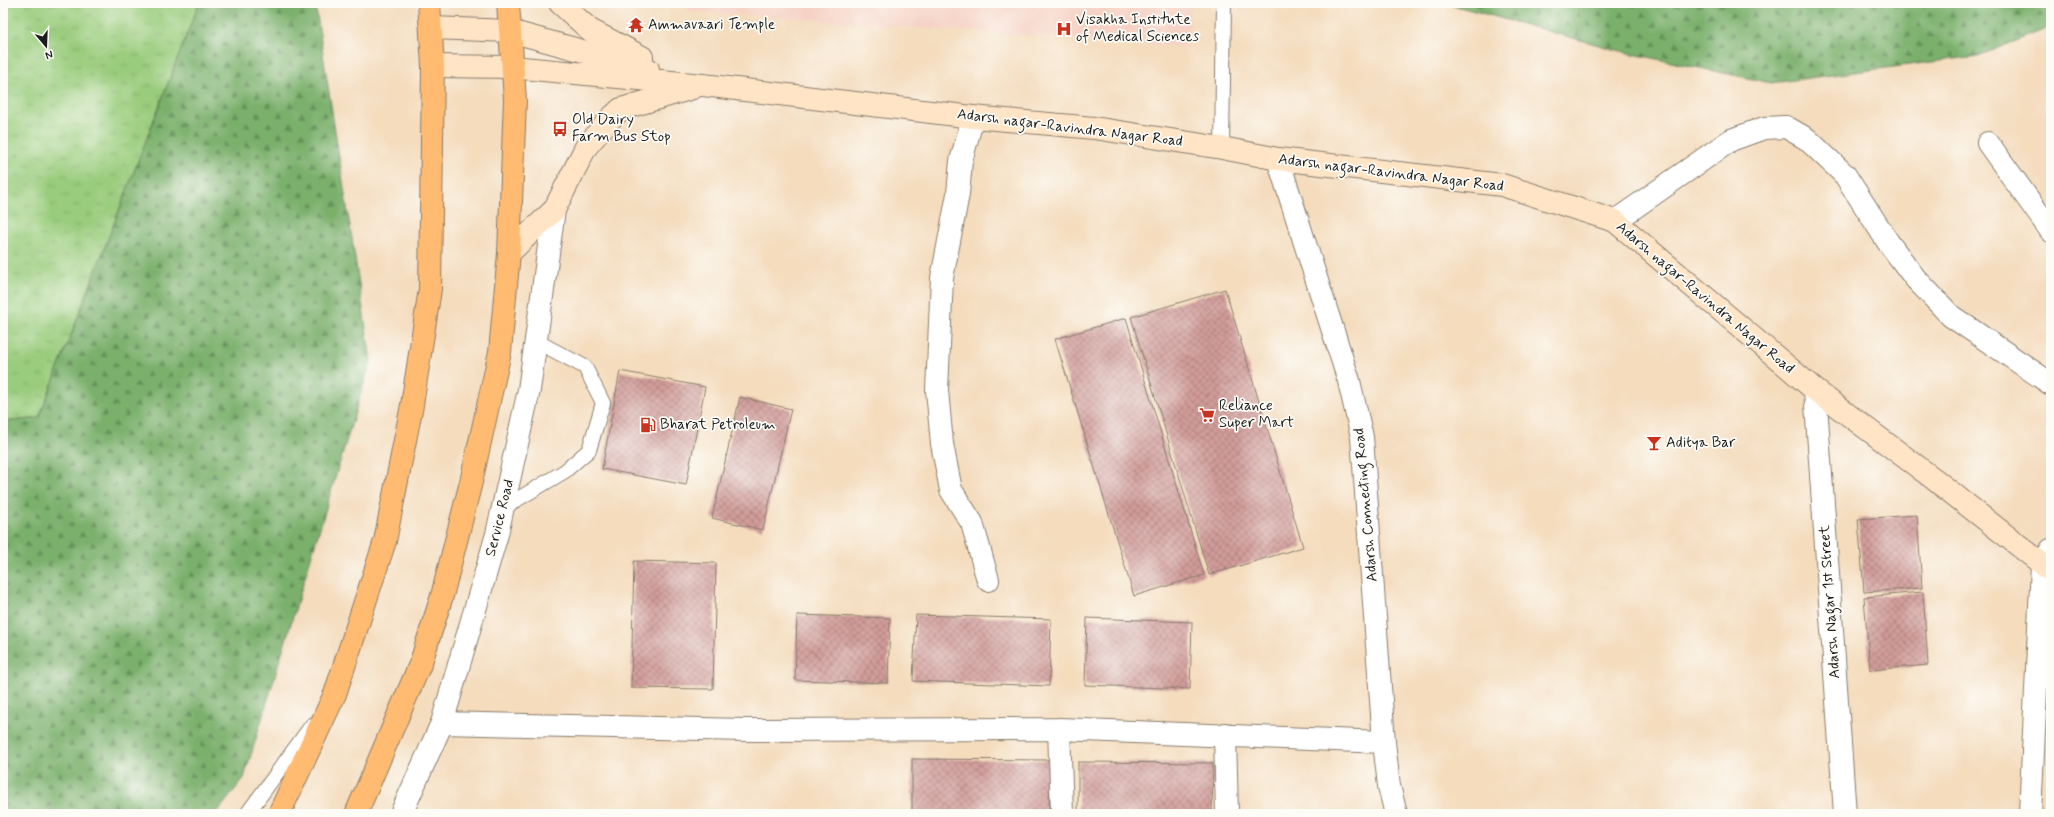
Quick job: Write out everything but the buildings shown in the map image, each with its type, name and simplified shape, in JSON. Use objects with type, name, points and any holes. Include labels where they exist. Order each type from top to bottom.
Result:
[{"type":"main road","points":[[279,814],[335,694],[385,541],[412,405],[430,289],[433,66],[430,3]]},
{"type":"main road","points":[[356,814],[421,662],[442,596],[471,482],[500,352],[510,254],[514,100],[508,3]]},
{"type":"street","points":[[560,3],[590,30],[617,45],[704,85]]},
{"type":"street","points":[[432,28],[510,31],[704,85]]},
{"type":"street","points":[[433,66],[512,67],[704,85]]},
{"type":"street","points":[[510,254],[554,210],[586,147],[610,118],[622,109],[704,85]]},
{"type":"street","name":"Adarsh nagar-Ravindra Nagar Road","points":[[704,85],[973,117],[1094,128],[1222,148],[1278,159],[1502,185],[1615,221],[1815,390],[2048,562]]},
{"type":"street","points":[[973,117],[961,161],[958,194],[942,278],[937,390],[942,444],[951,490],[972,522],[988,580]]},
{"type":"street","points":[[1615,221],[1731,140],[1764,128],[1786,127],[1807,139],[1845,174],[1915,278],[1951,316],[2051,384]]},
{"type":"street","points":[[1988,143],[2051,231]]},
{"type":"street","name":"Adarsh Connecting Road","points":[[1278,159],[1348,381],[1362,438],[1384,742],[1389,786],[1396,814]]},
{"type":"street","name":"Service Road","points":[[401,814],[442,723],[497,534],[529,390],[554,210]]},
{"type":"street","name":"Adarsh Nagar 1st Street","points":[[1815,390],[1846,814]]},
{"type":"street","points":[[2030,814],[2048,562]]},
{"type":"street","points":[[442,723],[745,730],[1059,729],[1225,734],[1384,742]]},
{"type":"street","points":[[1059,729],[1062,814]]},
{"type":"street","points":[[1225,734],[1227,814]]},
{"type":"lane","points":[[1222,148],[1224,3]]},
{"type":"lane","points":[[503,508],[565,471],[589,450],[603,403],[585,367],[536,341]]},
{"type":"lane","points":[[247,814],[335,694]]},
{"type":"shaded area","name":"Visakha Institute of Medical Sciences","points":[[680,3],[1191,3],[1187,47],[691,11]]},
{"type":"green space","points":[[3,3],[199,3],[39,418],[3,422]]},
{"type":"green space","points":[[199,3],[315,3],[371,360],[244,778],[216,814],[3,814],[3,422],[39,418]]},
{"type":"green space","points":[[1445,3],[2051,3],[2051,27],[1978,56],[1771,83],[1628,53]]},
{"type":"place","name":"Ammavaari Temple","points":[[636,25]]},
{"type":"place","name":"Visakha Institute of Medical Sciences","points":[[1064,29]]},
{"type":"place","name":"Old Dairy Farm Bus Stop","points":[[560,129]]},
{"type":"place","name":"Reliance Super Mart","points":[[1207,415]]},
{"type":"place","name":"Bharat Petroleum","points":[[648,425]]},
{"type":"place","name":"Aditya Bar","points":[[1654,443]]}]
